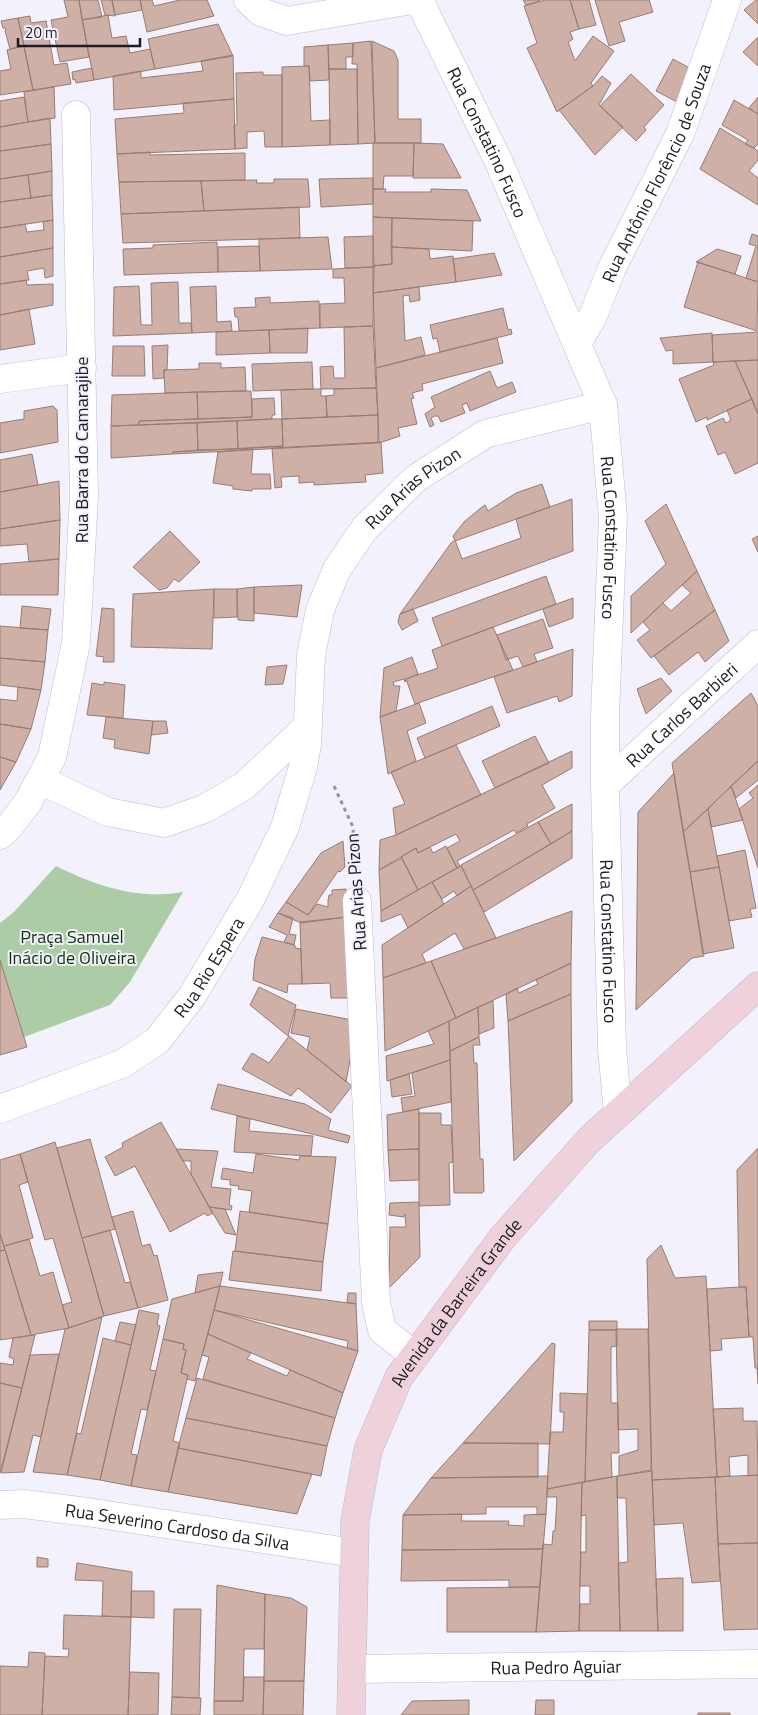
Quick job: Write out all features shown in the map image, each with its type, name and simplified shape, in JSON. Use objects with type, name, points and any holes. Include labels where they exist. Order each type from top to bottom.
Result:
[{"type":"main road","name":"Avenida da Barreira Grande","points":[[351,1715],[355,1520],[368,1450],[399,1377],[503,1237],[589,1140],[758,986]]},
{"type":"street","points":[[248,0],[261,12],[287,21],[412,0]]},
{"type":"street","name":"Rua Constatino Fusco","points":[[419,0],[498,160],[603,405],[612,517],[605,714],[605,785],[612,1048],[618,1113]]},
{"type":"street","name":"Rua Antônio Florêncio de Souza","points":[[577,343],[593,316],[612,268],[680,134],[727,0]]},
{"type":"street","name":"Rua Barra do Camarajibe","points":[[0,835],[8,828],[28,802],[52,757],[76,643],[84,495],[76,115]]},
{"type":"street","points":[[0,379],[82,368]]},
{"type":"street","name":"Rua Arias Pizon","points":[[307,726],[311,655],[320,610],[336,569],[365,528],[415,479],[485,434],[603,405]]},
{"type":"street","name":"Rua Carlos Barbieri","points":[[605,785],[758,644]]},
{"type":"street","points":[[40,780],[108,812],[164,823],[204,809],[244,786],[307,726]]},
{"type":"street","name":"Rua Rio Espera","points":[[0,1109],[122,1064],[157,1041],[192,996],[250,900],[285,827],[303,767],[307,726]]},
{"type":"street","name":"Rua Arias Pizon","points":[[357,901],[376,1302],[382,1330],[415,1356]]},
{"type":"street","name":"Rua Severino Cardoso da Silva","points":[[0,1505],[24,1504],[78,1511],[354,1553]]},
{"type":"street","name":"Rua Pedro Aguiar","points":[[352,1668],[758,1664]]},
{"type":"path","name":"Rua Arias Pizon","points":[[334,785],[353,827],[357,901]]},
{"type":"green space","name":"Praça Samuel Inácio de Oliveira","points":[[56,866],[86,880],[118,890],[150,894],[183,892],[130,982],[110,1005],[0,1046],[0,923],[14,912]]},
{"type":"building","points":[[64,0],[79,0],[89,57],[60,62],[51,20],[68,17]]},
{"type":"building","points":[[79,0],[98,0],[102,17],[82,20]]},
{"type":"building","points":[[101,0],[112,0],[115,16],[105,15]]},
{"type":"building","points":[[112,0],[140,0],[142,10],[115,15]]},
{"type":"building","points":[[140,0],[152,0],[154,6],[180,0],[207,0],[214,16],[147,32]]},
{"type":"building","points":[[523,0],[540,0],[540,1],[526,5]]},
{"type":"building","points":[[545,0],[570,0],[579,29],[570,32],[573,39],[568,42],[575,61],[593,36],[614,51],[591,83],[593,86],[557,112],[527,48],[537,43],[524,6]]},
{"type":"building","points":[[570,0],[589,0],[596,25],[579,29]]},
{"type":"building","points":[[595,0],[649,0],[653,12],[619,22],[625,41],[609,46]]},
{"type":"building","points":[[758,0],[758,24],[744,10]]},
{"type":"building","points":[[108,15],[112,38],[126,36],[130,53],[150,49],[155,69],[94,80],[82,20]]},
{"type":"building","points":[[30,16],[31,23],[46,21],[54,65],[67,63],[71,84],[33,90],[18,18]]},
{"type":"building","points":[[18,18],[24,46],[10,49],[5,31],[6,28],[3,28],[1,21]]},
{"type":"building","points":[[218,24],[233,56],[155,69],[148,39]]},
{"type":"building","points":[[758,37],[758,66],[743,52]]},
{"type":"building","points":[[371,41],[375,143],[358,144],[357,64],[352,64],[353,43]]},
{"type":"building","points":[[372,41],[394,51],[398,60],[398,119],[421,119],[421,143],[375,143]]},
{"type":"building","points":[[353,43],[353,57],[346,57],[346,69],[329,69],[328,45]]},
{"type":"building","points":[[328,45],[329,80],[310,81],[309,66],[304,66],[304,47]]},
{"type":"building","points":[[24,46],[33,90],[0,95],[0,71],[11,69],[7,50]]},
{"type":"building","points":[[233,55],[234,99],[114,110],[113,76],[141,71],[141,78],[203,71],[201,61]]},
{"type":"building","points":[[673,59],[697,72],[681,104],[656,91]]},
{"type":"building","points":[[309,66],[311,121],[330,120],[330,145],[282,147],[282,67]]},
{"type":"building","points":[[92,68],[94,80],[76,83],[75,79],[73,80],[72,72]]},
{"type":"building","points":[[329,69],[357,69],[358,144],[330,145]]},
{"type":"building","points":[[263,72],[263,75],[282,75],[282,147],[265,147],[264,131],[247,132],[247,148],[235,149],[234,125],[237,125],[236,73]]},
{"type":"building","points":[[631,74],[664,105],[644,127],[646,130],[636,141],[600,106]]},
{"type":"building","points":[[602,76],[611,83],[599,105],[623,127],[595,155],[559,110],[593,86]]},
{"type":"building","points":[[54,87],[55,118],[28,122],[24,92]]},
{"type":"building","points":[[24,97],[28,122],[0,127],[0,101]]},
{"type":"building","points":[[758,97],[758,114],[749,108]]},
{"type":"building","points":[[234,99],[235,149],[117,154],[115,119],[184,113],[183,103]]},
{"type":"building","points":[[734,100],[758,114],[758,144],[754,148],[745,144],[748,140],[722,125]]},
{"type":"building","points":[[50,118],[51,144],[0,151],[0,127]]},
{"type":"building","points":[[720,128],[758,151],[758,160],[749,171],[758,178],[758,205],[700,169]]},
{"type":"building","points":[[373,143],[414,143],[413,176],[384,176],[383,189],[373,189]]},
{"type":"building","points":[[414,143],[443,144],[461,178],[413,178]]},
{"type":"building","points":[[51,144],[52,171],[0,179],[0,151]]},
{"type":"building","points":[[150,152],[150,155],[245,153],[245,180],[119,182],[117,154]]},
{"type":"building","points":[[52,171],[52,195],[31,198],[28,175]]},
{"type":"building","points":[[28,175],[31,198],[0,202],[0,179]]},
{"type":"building","points":[[373,178],[373,204],[321,207],[319,179]]},
{"type":"building","points":[[274,179],[308,179],[310,207],[204,211],[201,181],[257,180],[256,183],[274,183]]},
{"type":"building","points":[[201,181],[204,211],[121,214],[119,182]]},
{"type":"building","points":[[373,189],[386,189],[385,192],[431,192],[431,189],[467,190],[481,221],[373,217]]},
{"type":"building","points":[[52,195],[53,220],[0,228],[0,202]]},
{"type":"building","points":[[299,207],[300,238],[123,243],[121,214]]},
{"type":"building","points":[[373,217],[392,218],[392,264],[373,266]]},
{"type":"building","points":[[392,218],[473,221],[472,251],[391,247]]},
{"type":"building","points":[[53,220],[53,248],[0,257],[0,228],[25,224],[27,232],[44,230],[43,222]]},
{"type":"building","points":[[752,234],[758,236],[758,282],[746,278],[756,246],[749,244]]},
{"type":"building","points":[[373,236],[374,267],[345,268],[344,237]]},
{"type":"building","points":[[328,237],[332,269],[260,271],[259,239]]},
{"type":"building","points":[[217,242],[218,272],[124,275],[123,249],[153,248],[153,245]]},
{"type":"building","points":[[259,246],[260,271],[218,272],[218,247]]},
{"type":"building","points":[[391,247],[429,249],[430,259],[453,256],[456,282],[373,293],[373,266],[392,264]]},
{"type":"building","points":[[53,248],[53,276],[45,278],[44,268],[27,271],[29,280],[0,284],[0,257]]},
{"type":"building","points":[[717,249],[741,256],[735,274],[696,262]]},
{"type":"building","points":[[494,253],[502,275],[456,282],[453,259]]},
{"type":"building","points":[[698,262],[758,282],[757,331],[684,307]]},
{"type":"building","points":[[374,267],[373,326],[320,328],[320,304],[345,303],[344,278],[333,278],[333,269]]},
{"type":"building","points":[[26,280],[27,285],[53,284],[53,305],[0,315],[0,284]]},
{"type":"building","points":[[178,282],[179,323],[191,323],[192,333],[113,336],[114,287],[139,286],[141,325],[152,325],[151,283]]},
{"type":"building","points":[[216,286],[217,322],[231,321],[232,331],[192,333],[190,287]]},
{"type":"building","points":[[419,287],[420,300],[410,302],[409,295],[403,296],[405,341],[421,337],[425,355],[376,368],[373,293]]},
{"type":"building","points":[[270,297],[270,303],[319,301],[320,328],[239,331],[238,317],[235,317],[234,308],[256,307],[255,298]]},
{"type":"building","points":[[503,308],[508,330],[511,329],[512,334],[440,352],[437,338],[433,339],[430,325]]},
{"type":"building","points":[[29,309],[35,344],[0,350],[0,315]]},
{"type":"building","points":[[373,326],[376,388],[321,389],[320,367],[333,366],[334,378],[345,378],[344,327]]},
{"type":"building","points":[[308,328],[307,353],[270,353],[269,330]]},
{"type":"building","points":[[269,330],[270,353],[216,355],[216,332]]},
{"type":"building","points":[[758,332],[758,360],[713,362],[712,335]]},
{"type":"building","points":[[712,333],[713,362],[673,364],[673,350],[666,351],[660,338]]},
{"type":"building","points":[[497,338],[503,363],[422,384],[423,390],[412,393],[414,398],[411,399],[417,424],[398,428],[400,436],[379,443],[376,368]]},
{"type":"building","points":[[168,345],[167,370],[164,370],[164,378],[153,379],[152,346]]},
{"type":"building","points":[[113,346],[144,346],[145,376],[112,376]]},
{"type":"building","points":[[758,360],[758,414],[735,361]]},
{"type":"building","points":[[735,361],[752,399],[707,420],[707,417],[696,422],[679,379],[714,365],[713,362]]},
{"type":"building","points":[[312,362],[313,389],[253,391],[252,364]]},
{"type":"building","points":[[199,363],[221,363],[221,368],[245,367],[246,391],[165,393],[164,370],[199,369]]},
{"type":"building","points":[[490,371],[497,388],[512,382],[516,392],[470,411],[467,403],[462,405],[465,413],[441,422],[438,416],[435,416],[431,418],[434,425],[430,427],[425,414],[435,407],[431,397]]},
{"type":"building","points":[[376,388],[378,415],[327,417],[326,396],[334,395],[334,389]]},
{"type":"building","points":[[321,389],[321,396],[326,396],[327,417],[282,419],[281,390]]},
{"type":"building","points":[[251,391],[252,417],[198,419],[197,392]]},
{"type":"building","points":[[197,392],[198,419],[139,421],[139,425],[111,426],[112,395]]},
{"type":"building","points":[[274,398],[275,415],[272,415],[272,419],[139,425],[139,421],[252,417],[252,399]]},
{"type":"building","points":[[752,399],[758,414],[758,463],[735,474],[725,452],[718,455],[706,426],[723,418],[726,423],[731,420],[727,410]]},
{"type":"building","points":[[53,406],[57,410],[58,442],[0,453],[0,423],[24,419],[24,411]]},
{"type":"building","points":[[378,415],[378,443],[173,454],[173,452],[283,446],[282,419]]},
{"type":"building","points":[[282,419],[283,446],[238,449],[237,421]]},
{"type":"building","points":[[237,421],[238,449],[198,450],[197,423]]},
{"type":"building","points":[[197,423],[198,450],[173,452],[173,454],[111,458],[111,426]]},
{"type":"building","points":[[381,442],[383,473],[365,475],[366,482],[314,485],[314,482],[299,483],[299,476],[281,477],[282,487],[275,488],[272,448]]},
{"type":"building","points":[[253,449],[251,474],[270,474],[271,489],[252,489],[252,491],[233,489],[233,486],[213,483],[218,452]]},
{"type":"building","points":[[32,454],[38,485],[0,492],[0,460]]},
{"type":"building","points":[[59,481],[60,520],[0,529],[0,492]]},
{"type":"building","points":[[542,484],[550,507],[455,541],[453,536],[464,522],[485,505],[488,511],[516,493]]},
{"type":"building","points":[[572,499],[573,551],[400,614],[455,540],[462,559],[521,538],[516,519]]},
{"type":"building","points":[[666,504],[697,571],[631,633],[631,596],[666,564],[645,521]]},
{"type":"building","points":[[60,520],[59,559],[29,562],[27,544],[0,546],[0,529]]},
{"type":"building","points":[[170,531],[200,562],[179,582],[174,579],[167,588],[159,590],[133,567]]},
{"type":"building","points":[[758,536],[758,552],[752,539]]},
{"type":"building","points":[[59,559],[58,595],[0,595],[0,564]]},
{"type":"building","points":[[697,571],[715,610],[651,658],[637,640],[650,630],[643,622],[663,603],[671,611],[691,593],[682,585]]},
{"type":"building","points":[[546,576],[556,604],[442,646],[432,618]]},
{"type":"building","points":[[302,585],[297,617],[254,613],[254,587]]},
{"type":"building","points":[[254,587],[254,621],[238,620],[237,589]]},
{"type":"building","points":[[214,589],[237,589],[237,617],[214,618]]},
{"type":"building","points":[[214,589],[212,649],[131,647],[133,594]]},
{"type":"building","points":[[573,598],[573,618],[549,627],[543,609]]},
{"type":"building","points":[[22,606],[51,609],[48,630],[20,628]]},
{"type":"building","points":[[102,608],[114,609],[114,662],[103,662],[104,657],[96,656]]},
{"type":"building","points":[[413,609],[418,621],[402,630],[398,622],[400,614]]},
{"type":"building","points":[[715,610],[729,641],[705,662],[698,652],[669,675],[654,656]]},
{"type":"building","points":[[543,619],[553,648],[534,654],[537,662],[523,667],[518,656],[506,660],[497,635]]},
{"type":"building","points":[[0,626],[48,630],[45,662],[0,658]]},
{"type":"building","points":[[493,627],[513,670],[415,704],[406,679],[438,668],[432,650]]},
{"type":"building","points":[[573,649],[572,696],[559,702],[557,696],[507,713],[494,677]]},
{"type":"building","points":[[412,657],[418,674],[406,679],[405,682],[404,679],[393,682],[394,686],[400,686],[396,711],[380,717],[384,668]]},
{"type":"building","points":[[0,658],[45,662],[41,690],[0,685]]},
{"type":"building","points":[[287,665],[283,684],[265,685],[267,667]]},
{"type":"building","points":[[661,678],[672,691],[646,714],[637,689]]},
{"type":"building","points":[[104,682],[125,685],[123,718],[87,715],[92,683],[104,685]]},
{"type":"building","points":[[18,687],[41,690],[31,729],[0,724],[0,699],[17,701]]},
{"type":"building","points":[[751,693],[758,706],[758,761],[683,832],[672,763]]},
{"type":"building","points":[[419,703],[426,723],[407,731],[416,761],[388,774],[380,717]]},
{"type":"building","points":[[492,706],[500,726],[425,758],[417,738]]},
{"type":"building","points":[[106,717],[153,721],[149,754],[114,748],[115,740],[103,738]]},
{"type":"building","points":[[153,721],[166,721],[168,733],[151,735]]},
{"type":"building","points":[[0,724],[31,729],[16,762],[0,757]]},
{"type":"building","points":[[535,736],[549,763],[495,788],[482,761]]},
{"type":"building","points":[[456,745],[481,795],[396,835],[393,808],[405,804],[391,772]]},
{"type":"building","points":[[572,751],[572,768],[542,785],[555,808],[527,824],[528,826],[516,833],[514,830],[457,861],[460,866],[457,868],[447,848],[460,841],[456,834],[418,853],[416,848],[379,870],[380,840],[396,835]]},
{"type":"building","points":[[0,757],[16,762],[0,790]]},
{"type":"building","points":[[758,761],[758,780],[736,798],[731,786]]},
{"type":"building","points":[[674,773],[704,956],[692,958],[636,1010],[638,812]]},
{"type":"building","points":[[758,785],[758,868],[739,809],[753,798],[749,793]]},
{"type":"building","points":[[731,786],[743,820],[711,827],[708,809]]},
{"type":"building","points":[[572,804],[572,831],[551,844],[538,822]]},
{"type":"building","points":[[708,809],[719,867],[690,872],[683,832]]},
{"type":"building","points":[[538,822],[551,844],[473,890],[461,865]]},
{"type":"building","points":[[572,831],[572,858],[484,912],[473,890]]},
{"type":"building","points":[[343,841],[345,867],[340,872],[338,871],[308,915],[286,902],[321,853]]},
{"type":"building","points":[[446,846],[457,868],[418,890],[401,857],[416,848],[418,853],[430,847],[433,853]]},
{"type":"building","points":[[745,850],[756,908],[750,909],[752,917],[729,921],[717,856]]},
{"type":"building","points":[[402,858],[418,890],[381,911],[379,870]]},
{"type":"building","points":[[461,866],[471,886],[457,896],[454,891],[442,899],[432,882]]},
{"type":"building","points":[[719,867],[734,948],[703,954],[690,872]]},
{"type":"building","points":[[432,882],[444,904],[408,928],[401,914],[381,922],[381,911]]},
{"type":"building","points":[[471,886],[496,938],[464,949],[455,933],[422,954],[426,963],[383,978],[382,945]]},
{"type":"building","points":[[346,889],[347,917],[301,923],[278,913],[286,902],[308,915],[317,904],[328,907],[329,895],[332,895],[332,890]]},
{"type":"building","points":[[572,911],[571,963],[456,1018],[431,961]]},
{"type":"building","points":[[278,913],[293,918],[289,934],[296,935],[294,945],[284,942],[287,935],[269,927]]},
{"type":"building","points":[[347,917],[351,998],[331,998],[330,983],[302,984],[300,922]]},
{"type":"building","points":[[262,937],[295,945],[295,948],[301,949],[302,984],[288,984],[287,993],[253,980],[255,959]]},
{"type":"building","points":[[0,960],[27,1047],[0,1055]]},
{"type":"building","points":[[431,961],[456,1018],[385,1051],[383,978]]},
{"type":"building","points":[[571,963],[571,994],[508,1021],[506,994],[517,988],[519,993],[538,984],[536,980]]},
{"type":"building","points":[[259,987],[296,1005],[288,1036],[250,1005]]},
{"type":"building","points":[[571,994],[572,1102],[514,1161],[508,1021]]},
{"type":"building","points":[[493,1001],[494,1028],[479,1034],[478,1007]]},
{"type":"building","points":[[478,1007],[479,1037],[450,1051],[449,1021]]},
{"type":"building","points":[[296,1009],[352,1020],[352,1049],[346,1082],[307,1050],[310,1037],[291,1033]]},
{"type":"building","points":[[449,1021],[450,1060],[387,1081],[386,1056],[434,1044],[428,1031]]},
{"type":"building","points":[[289,1036],[352,1086],[331,1113],[298,1088],[291,1096],[242,1069],[252,1053],[269,1063]]},
{"type":"building","points":[[479,1037],[480,1045],[473,1045],[474,1063],[477,1063],[480,1159],[483,1159],[484,1191],[482,1193],[454,1193],[450,1051]]},
{"type":"building","points":[[450,1060],[451,1102],[403,1112],[401,1098],[415,1096],[412,1073]]},
{"type":"building","points":[[409,1074],[412,1094],[392,1097],[390,1080]]},
{"type":"building","points":[[218,1084],[305,1104],[331,1119],[328,1130],[350,1136],[348,1143],[211,1109]]},
{"type":"building","points":[[419,1109],[419,1149],[388,1150],[387,1115]]},
{"type":"building","points":[[419,1113],[441,1113],[441,1125],[451,1125],[453,1162],[449,1163],[450,1205],[419,1206]]},
{"type":"building","points":[[237,1116],[250,1119],[249,1131],[313,1136],[311,1156],[234,1152]]},
{"type":"building","points":[[161,1122],[213,1213],[207,1216],[205,1213],[170,1232],[135,1166],[115,1176],[105,1157],[123,1147],[122,1143]]},
{"type":"building","points":[[90,1139],[115,1229],[82,1238],[57,1148]]},
{"type":"building","points":[[55,1142],[104,1316],[69,1328],[62,1305],[72,1302],[53,1238],[45,1240],[20,1154]]},
{"type":"building","points":[[758,1148],[758,1384],[753,1337],[749,1337],[746,1287],[739,1287],[737,1170]]},
{"type":"building","points":[[176,1149],[218,1151],[211,1187],[231,1189],[229,1205],[232,1206],[231,1210],[209,1207],[191,1174],[191,1161],[183,1161]]},
{"type":"building","points":[[419,1149],[419,1180],[390,1181],[388,1150]]},
{"type":"building","points":[[20,1154],[28,1182],[19,1185],[33,1238],[4,1246],[0,1234],[0,1160]]},
{"type":"building","points":[[256,1154],[299,1160],[300,1156],[336,1157],[328,1224],[249,1212],[252,1191],[238,1189],[239,1186],[230,1185],[230,1180],[221,1179],[223,1168],[253,1173]]},
{"type":"building","points":[[419,1202],[420,1257],[389,1288],[390,1227],[406,1227],[405,1214],[404,1217],[389,1215],[390,1203]]},
{"type":"building","points":[[209,1207],[225,1209],[236,1235],[225,1233]]},
{"type":"building","points":[[133,1211],[142,1246],[150,1244],[154,1256],[157,1255],[168,1300],[138,1308],[112,1217]]},
{"type":"building","points":[[240,1211],[328,1224],[323,1262],[235,1251]]},
{"type":"building","points":[[110,1230],[125,1283],[130,1282],[138,1308],[104,1316],[82,1238]]},
{"type":"building","points":[[0,1234],[5,1250],[0,1251]]},
{"type":"building","points":[[29,1239],[40,1276],[53,1272],[69,1328],[31,1335],[4,1246]]},
{"type":"building","points":[[661,1245],[675,1278],[706,1276],[717,1477],[652,1480],[647,1259]]},
{"type":"building","points":[[5,1250],[31,1335],[0,1340],[0,1251]]},
{"type":"building","points":[[233,1251],[323,1262],[321,1291],[229,1280]]},
{"type":"building","points":[[223,1272],[220,1286],[195,1293],[198,1275]]},
{"type":"building","points":[[220,1286],[356,1304],[358,1351],[347,1348],[348,1341],[214,1310]]},
{"type":"building","points":[[220,1286],[195,1381],[187,1379],[188,1375],[181,1373],[186,1350],[183,1349],[184,1344],[163,1339],[172,1299]]},
{"type":"building","points":[[746,1287],[749,1337],[721,1339],[722,1350],[710,1351],[707,1289]]},
{"type":"building","points":[[348,1293],[356,1293],[356,1304],[347,1302]]},
{"type":"building","points":[[139,1310],[159,1314],[157,1325],[160,1326],[150,1370],[156,1371],[147,1410],[141,1409],[131,1454],[137,1455],[131,1486],[100,1480]]},
{"type":"building","points":[[214,1310],[358,1351],[343,1393],[208,1334]]},
{"type":"building","points":[[102,1317],[67,1475],[33,1472],[65,1329]]},
{"type":"building","points":[[589,1321],[617,1321],[617,1330],[589,1330]]},
{"type":"building","points":[[120,1322],[136,1325],[131,1345],[115,1341]]},
{"type":"building","points":[[616,1329],[648,1329],[651,1458],[651,1470],[619,1476],[619,1456],[638,1450],[638,1429],[618,1430]]},
{"type":"building","points":[[589,1330],[617,1330],[617,1346],[611,1347],[611,1403],[618,1403],[619,1453],[611,1453],[612,1477],[585,1482]]},
{"type":"building","points":[[208,1334],[251,1353],[247,1359],[287,1376],[290,1370],[343,1393],[335,1418],[203,1379],[209,1357],[202,1355]]},
{"type":"building","points":[[35,1335],[22,1388],[0,1383],[0,1363],[13,1365],[14,1359],[9,1357],[13,1338]]},
{"type":"building","points":[[103,1338],[131,1345],[100,1480],[67,1475],[77,1433],[81,1434]]},
{"type":"building","points":[[163,1339],[184,1344],[183,1349],[186,1350],[181,1373],[188,1375],[173,1441],[180,1443],[168,1492],[131,1486]]},
{"type":"building","points":[[552,1343],[555,1344],[550,1444],[463,1443]]},
{"type":"building","points":[[59,1354],[41,1437],[33,1435],[24,1472],[1,1473],[30,1355]]},
{"type":"building","points":[[197,1378],[335,1418],[327,1446],[186,1418]]},
{"type":"building","points":[[0,1383],[22,1388],[0,1473]]},
{"type":"building","points":[[560,1393],[587,1394],[585,1482],[547,1489],[550,1432],[563,1432],[564,1412],[560,1412]]},
{"type":"building","points":[[743,1408],[743,1421],[757,1421],[758,1475],[748,1476],[748,1455],[729,1457],[730,1476],[717,1477],[713,1409]]},
{"type":"building","points":[[186,1418],[327,1446],[321,1476],[178,1448]]},
{"type":"building","points":[[463,1443],[538,1443],[538,1477],[431,1478]]},
{"type":"building","points":[[178,1448],[312,1474],[297,1514],[168,1492]]},
{"type":"building","points":[[652,1471],[658,1631],[620,1631],[618,1563],[628,1562],[626,1498],[617,1498],[617,1476]]},
{"type":"building","points":[[758,1475],[758,1543],[718,1544],[715,1477]]},
{"type":"building","points":[[548,1476],[546,1514],[537,1515],[537,1507],[486,1507],[486,1514],[403,1515],[431,1478]]},
{"type":"building","points":[[617,1476],[620,1631],[579,1631],[580,1604],[590,1604],[590,1586],[580,1586],[581,1552],[586,1552],[586,1515],[581,1516],[582,1482]]},
{"type":"building","points":[[715,1477],[720,1581],[692,1583],[683,1523],[654,1525],[652,1480]]},
{"type":"building","points":[[582,1482],[579,1631],[536,1632],[543,1544],[552,1545],[553,1531],[555,1531],[557,1497],[547,1497],[547,1489]]},
{"type":"building","points":[[462,1514],[461,1521],[509,1521],[508,1525],[524,1526],[524,1515],[546,1514],[543,1549],[402,1550],[403,1515]]},
{"type":"building","points":[[758,1543],[758,1629],[724,1630],[718,1544]]},
{"type":"building","points":[[543,1549],[540,1587],[509,1587],[509,1580],[401,1581],[402,1550]]},
{"type":"building","points":[[37,1557],[48,1559],[48,1567],[37,1567]]},
{"type":"building","points":[[77,1563],[132,1572],[131,1617],[102,1616],[103,1581],[75,1580]]},
{"type":"building","points":[[683,1578],[683,1631],[658,1631],[656,1579]]},
{"type":"building","points":[[217,1585],[265,1594],[264,1649],[244,1649],[243,1701],[214,1701]]},
{"type":"building","points":[[540,1587],[536,1632],[447,1632],[447,1588]]},
{"type":"building","points":[[131,1591],[154,1591],[154,1618],[131,1617]]},
{"type":"building","points":[[265,1594],[291,1598],[307,1607],[304,1681],[264,1681]]},
{"type":"building","points":[[174,1609],[201,1609],[199,1698],[172,1697]]},
{"type":"building","points":[[64,1615],[131,1617],[128,1715],[42,1715],[45,1656],[68,1657],[69,1649],[63,1649]]},
{"type":"building","points":[[29,1652],[45,1653],[42,1715],[0,1715],[0,1666],[28,1667]]},
{"type":"building","points":[[130,1672],[159,1673],[158,1715],[128,1715]]},
{"type":"building","points":[[244,1677],[264,1677],[263,1715],[214,1715],[214,1701],[243,1701]]},
{"type":"building","points":[[264,1681],[304,1681],[303,1715],[263,1715]]},
{"type":"building","points":[[172,1697],[201,1698],[200,1715],[171,1715]]},
{"type":"building","points":[[469,1700],[469,1715],[401,1715],[412,1701]]},
{"type":"building","points":[[536,1700],[554,1700],[554,1715],[535,1715]]},
{"type":"building","points":[[698,1713],[730,1713],[730,1715],[698,1715]]}]
